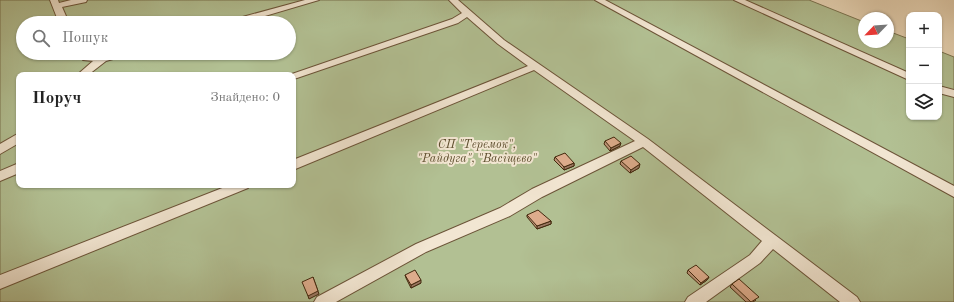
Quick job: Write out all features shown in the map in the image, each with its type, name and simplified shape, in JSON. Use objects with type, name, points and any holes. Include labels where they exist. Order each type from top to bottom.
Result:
[{"type":"street","points":[[61,16],[55,3],[83,0]]},
{"type":"street","points":[[257,16],[315,0]]},
{"type":"street","points":[[453,0],[501,42],[644,142],[852,302]]},
{"type":"street","points":[[599,0],[954,192]]},
{"type":"street","points":[[738,0],[906,76]]},
{"type":"street","points":[[296,75],[455,21],[468,13]]},
{"type":"street","points":[[86,72],[101,60]]},
{"type":"street","points":[[296,164],[505,80],[535,66]]},
{"type":"street","points":[[942,89],[954,94]]},
{"type":"street","points":[[0,150],[16,139]]},
{"type":"street","points":[[322,302],[421,248],[462,229],[505,212],[538,193],[644,142]]},
{"type":"street","points":[[0,176],[16,169]]},
{"type":"street","points":[[0,282],[235,188]]},
{"type":"street","points":[[693,302],[755,259],[772,240]]},
{"type":"green space","name":"СП \"Теремок\", \"Райдуга\", \"Васіщєво\"","points":[[0,0],[809,0],[858,20],[858,48],[894,48],[894,33],[906,38],[906,120],[942,120],[942,52],[954,57],[954,302],[0,302]]},
{"type":"building","points":[[614,137],[621,143],[611,148],[605,141]]},
{"type":"building","points":[[565,153],[574,163],[564,167],[555,157]]},
{"type":"building","points":[[631,156],[640,164],[631,170],[621,161]]},
{"type":"building","points":[[538,210],[551,221],[537,226],[527,215]]},
{"type":"building","points":[[696,265],[709,277],[701,283],[688,270]]},
{"type":"building","points":[[415,270],[421,280],[411,285],[405,275]]},
{"type":"building","points":[[313,277],[318,291],[308,296],[302,282]]},
{"type":"building","points":[[739,279],[759,297],[751,302],[732,284]]}]
